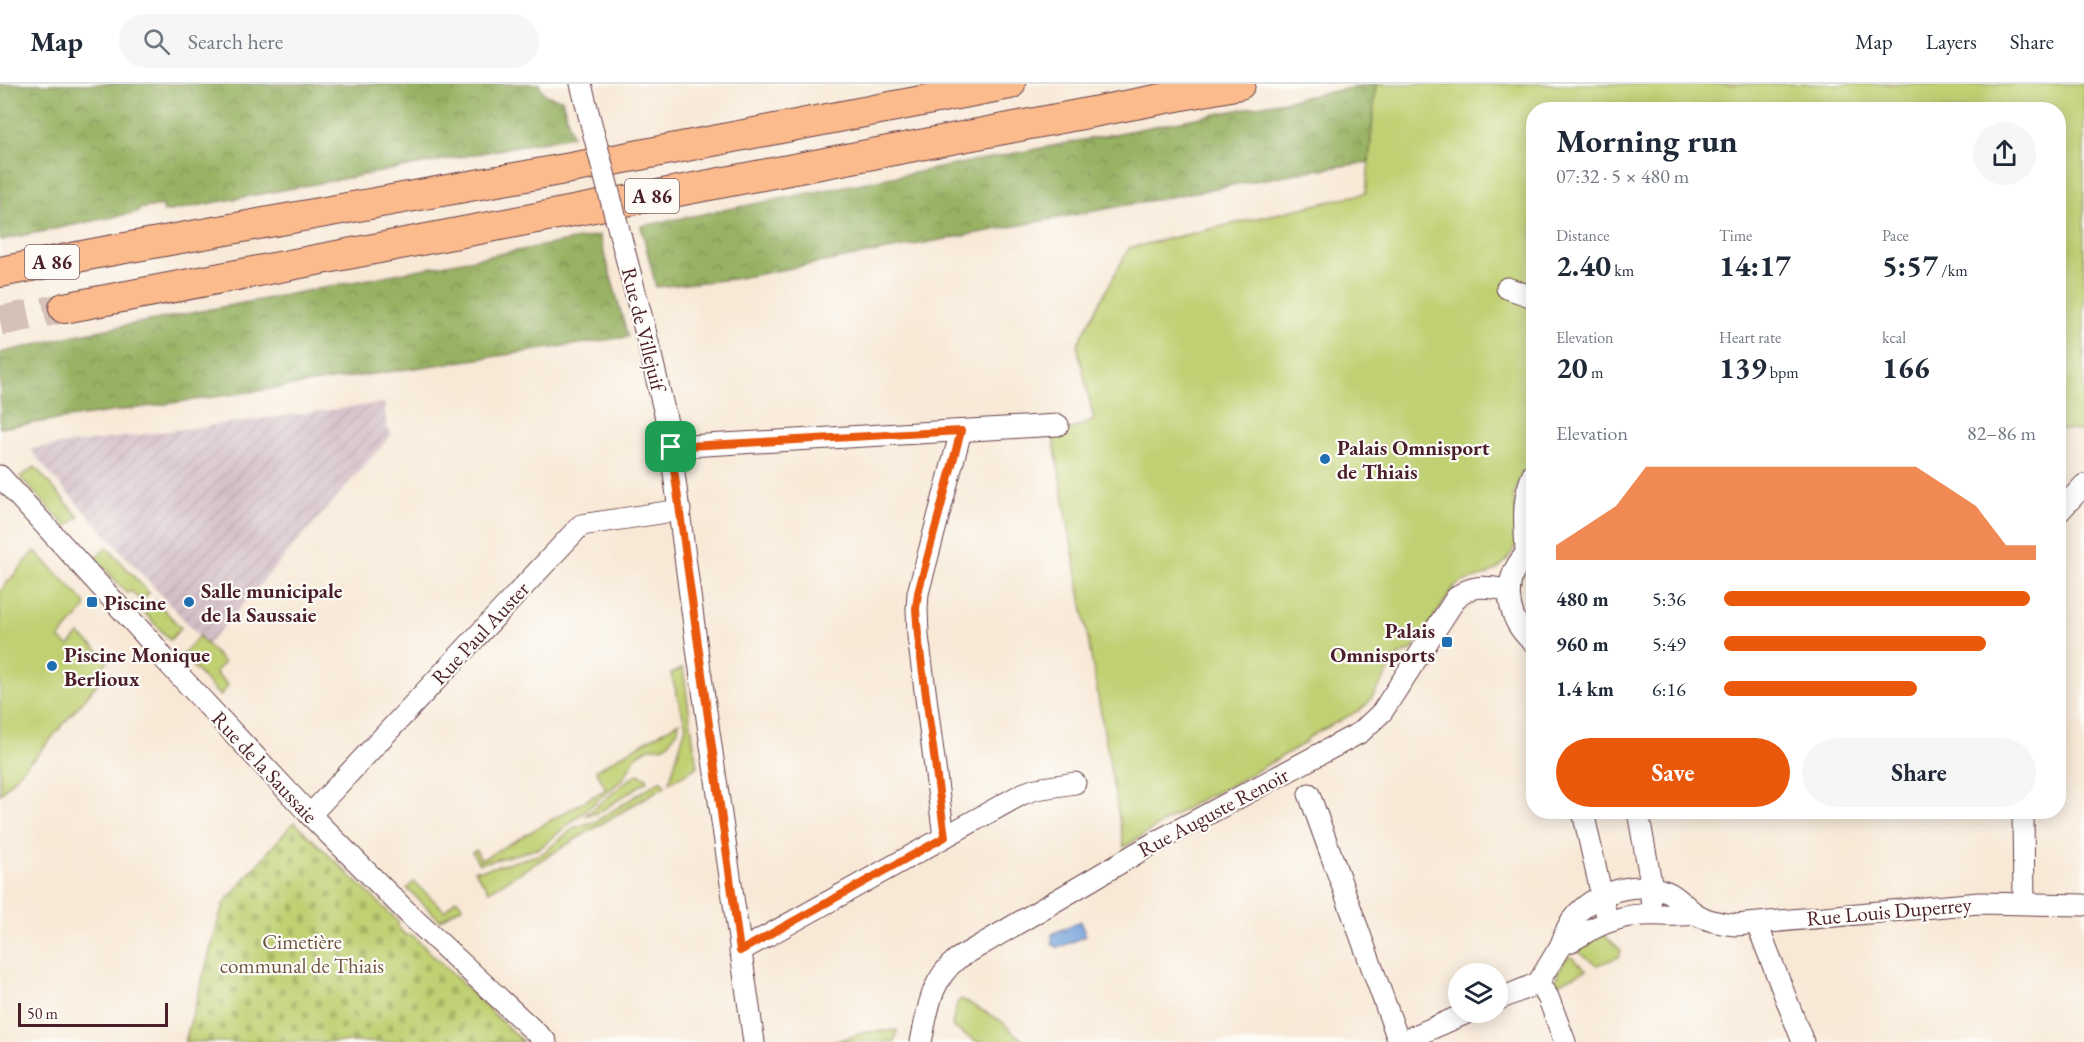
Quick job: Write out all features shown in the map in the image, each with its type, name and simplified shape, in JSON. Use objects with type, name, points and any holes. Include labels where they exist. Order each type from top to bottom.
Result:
[{"type":"highway","name":"A 86","points":[[0,272],[598,163],[1010,84]]},
{"type":"highway","name":"A 86","points":[[64,308],[1240,84]]},
{"type":"street","name":"Rue de Villejuif","points":[[581,84],[668,427],[698,656],[754,1042]]},
{"type":"street","points":[[1507,288],[1526,295]]},
{"type":"street","points":[[671,447],[1058,425]]},
{"type":"street","points":[[945,837],[916,609],[918,593],[961,431]]},
{"type":"street","name":"Rue de la Saussaie","points":[[0,477],[165,660],[310,815],[413,918],[546,1042]]},
{"type":"street","points":[[2066,504],[2084,485]]},
{"type":"street","points":[[1526,489],[1524,503],[1526,519]]},
{"type":"street","name":"Rue Paul Auster","points":[[310,815],[582,525],[680,510]]},
{"type":"street","points":[[1526,554],[1517,564],[1508,590],[1510,609],[1518,627],[1526,635]]},
{"type":"street","name":"Rue Auguste Renoir","points":[[921,1042],[936,982],[945,969],[957,959],[1154,843],[1361,732],[1382,712],[1456,598],[1467,590],[1477,587],[1508,590]]},
{"type":"street","points":[[740,951],[1028,791],[1075,783]]},
{"type":"street","points":[[1310,794],[1400,1042],[1448,1021]]},
{"type":"street","points":[[1584,819],[1601,897],[1609,922]]},
{"type":"street","points":[[1639,819],[1652,888],[1649,914]]},
{"type":"street","points":[[2023,819],[2024,902]]},
{"type":"street","name":"Rue Louis Duperrey","points":[[1538,982],[1561,945],[1573,918],[1591,902],[1626,888],[1652,888],[1675,897],[1696,914],[1727,924],[1757,924],[1794,918],[1944,906],[2024,902],[2084,905]]},
{"type":"street","name":"Rue Louis Duperrey","points":[[1561,945],[1609,922],[1630,916],[1696,914]]},
{"type":"street","points":[[1757,924],[1803,1042]]},
{"type":"street","points":[[1508,995],[1538,982],[1548,997],[1565,1042]]},
{"type":"shaded area","points":[[384,403],[387,427],[392,434],[207,645],[30,449]]},
{"type":"green space","points":[[0,84],[539,84],[548,96],[562,99],[572,136],[164,212],[162,205],[138,209],[138,212],[0,240]]},
{"type":"green space","points":[[1376,84],[2084,84],[2084,410],[2082,431],[2066,430],[2066,102],[1526,102],[1526,471],[1514,497],[1518,537],[1514,550],[1502,565],[1492,572],[1455,586],[1411,651],[1400,654],[1369,702],[1360,710],[1309,737],[1305,743],[1232,785],[1196,802],[1124,847],[1053,437],[1094,420],[1077,345],[1129,248],[1366,193]]},
{"type":"green space","points":[[1376,84],[1369,162],[1307,171],[733,279],[656,287],[641,226]]},
{"type":"green space","points":[[599,235],[628,337],[0,428],[0,353],[76,335]]},
{"type":"green space","points":[[35,467],[79,517],[67,527],[20,477]]},
{"type":"green space","points":[[107,547],[149,593],[141,601],[131,591],[127,593],[95,558]]},
{"type":"green space","name":"Piscine Monique Berlioux","points":[[35,551],[85,602],[85,608],[59,638],[69,646],[79,634],[109,660],[98,672],[103,677],[33,760],[0,794],[0,591]]},
{"type":"green space","points":[[156,601],[181,628],[170,640],[143,611]]},
{"type":"green space","points":[[199,636],[224,663],[215,672],[228,685],[220,696],[182,655]]},
{"type":"green space","points":[[683,668],[697,767],[669,783],[686,726],[671,674]]},
{"type":"green space","points":[[679,722],[678,730],[668,744],[649,748],[636,756],[623,779],[540,848],[479,864],[472,852],[476,850],[481,860],[606,789],[596,770]]},
{"type":"green space","points":[[638,774],[647,778],[647,781],[598,813],[586,815],[628,780]]},
{"type":"green space","points":[[661,780],[665,786],[489,891],[474,870],[483,870],[542,854],[575,827],[595,822]]},
{"type":"green space","name":"Cimetière communal de Thiais","points":[[294,822],[398,921],[398,927],[405,935],[412,935],[523,1042],[185,1042],[223,904]]},
{"type":"green space","points":[[414,882],[445,911],[456,899],[463,906],[440,920],[407,888]]},
{"type":"green space","points":[[1604,935],[1621,950],[1619,957],[1597,965],[1577,951],[1577,947]]},
{"type":"green space","points":[[1570,956],[1587,970],[1559,983],[1555,988],[1559,970]]},
{"type":"green space","points":[[961,999],[1000,1020],[1024,1042],[977,1042],[954,1028],[952,1025],[957,1003]]},
{"type":"green space","points":[[897,1030],[895,1042],[834,1042],[866,1032]]},
{"type":"water","points":[[1080,921],[1086,936],[1058,948],[1052,944],[1052,934]]},
{"type":"tunnel","points":[[0,321],[64,308]]},
{"type":"place","name":"Palais Omnisport de Thiais","points":[[1325,459]]},
{"type":"place","name":"Piscine","points":[[92,602]]},
{"type":"place","name":"Salle municipale de la Saussaie","points":[[189,602]]},
{"type":"place","name":"Palais Omnisports","points":[[1447,642]]},
{"type":"place","name":"Piscine Monique Berlioux","points":[[52,666]]},
{"type":"route","points":[[961,431],[918,593],[916,609],[945,837],[740,951],[698,656],[671,447],[961,431]]}]
